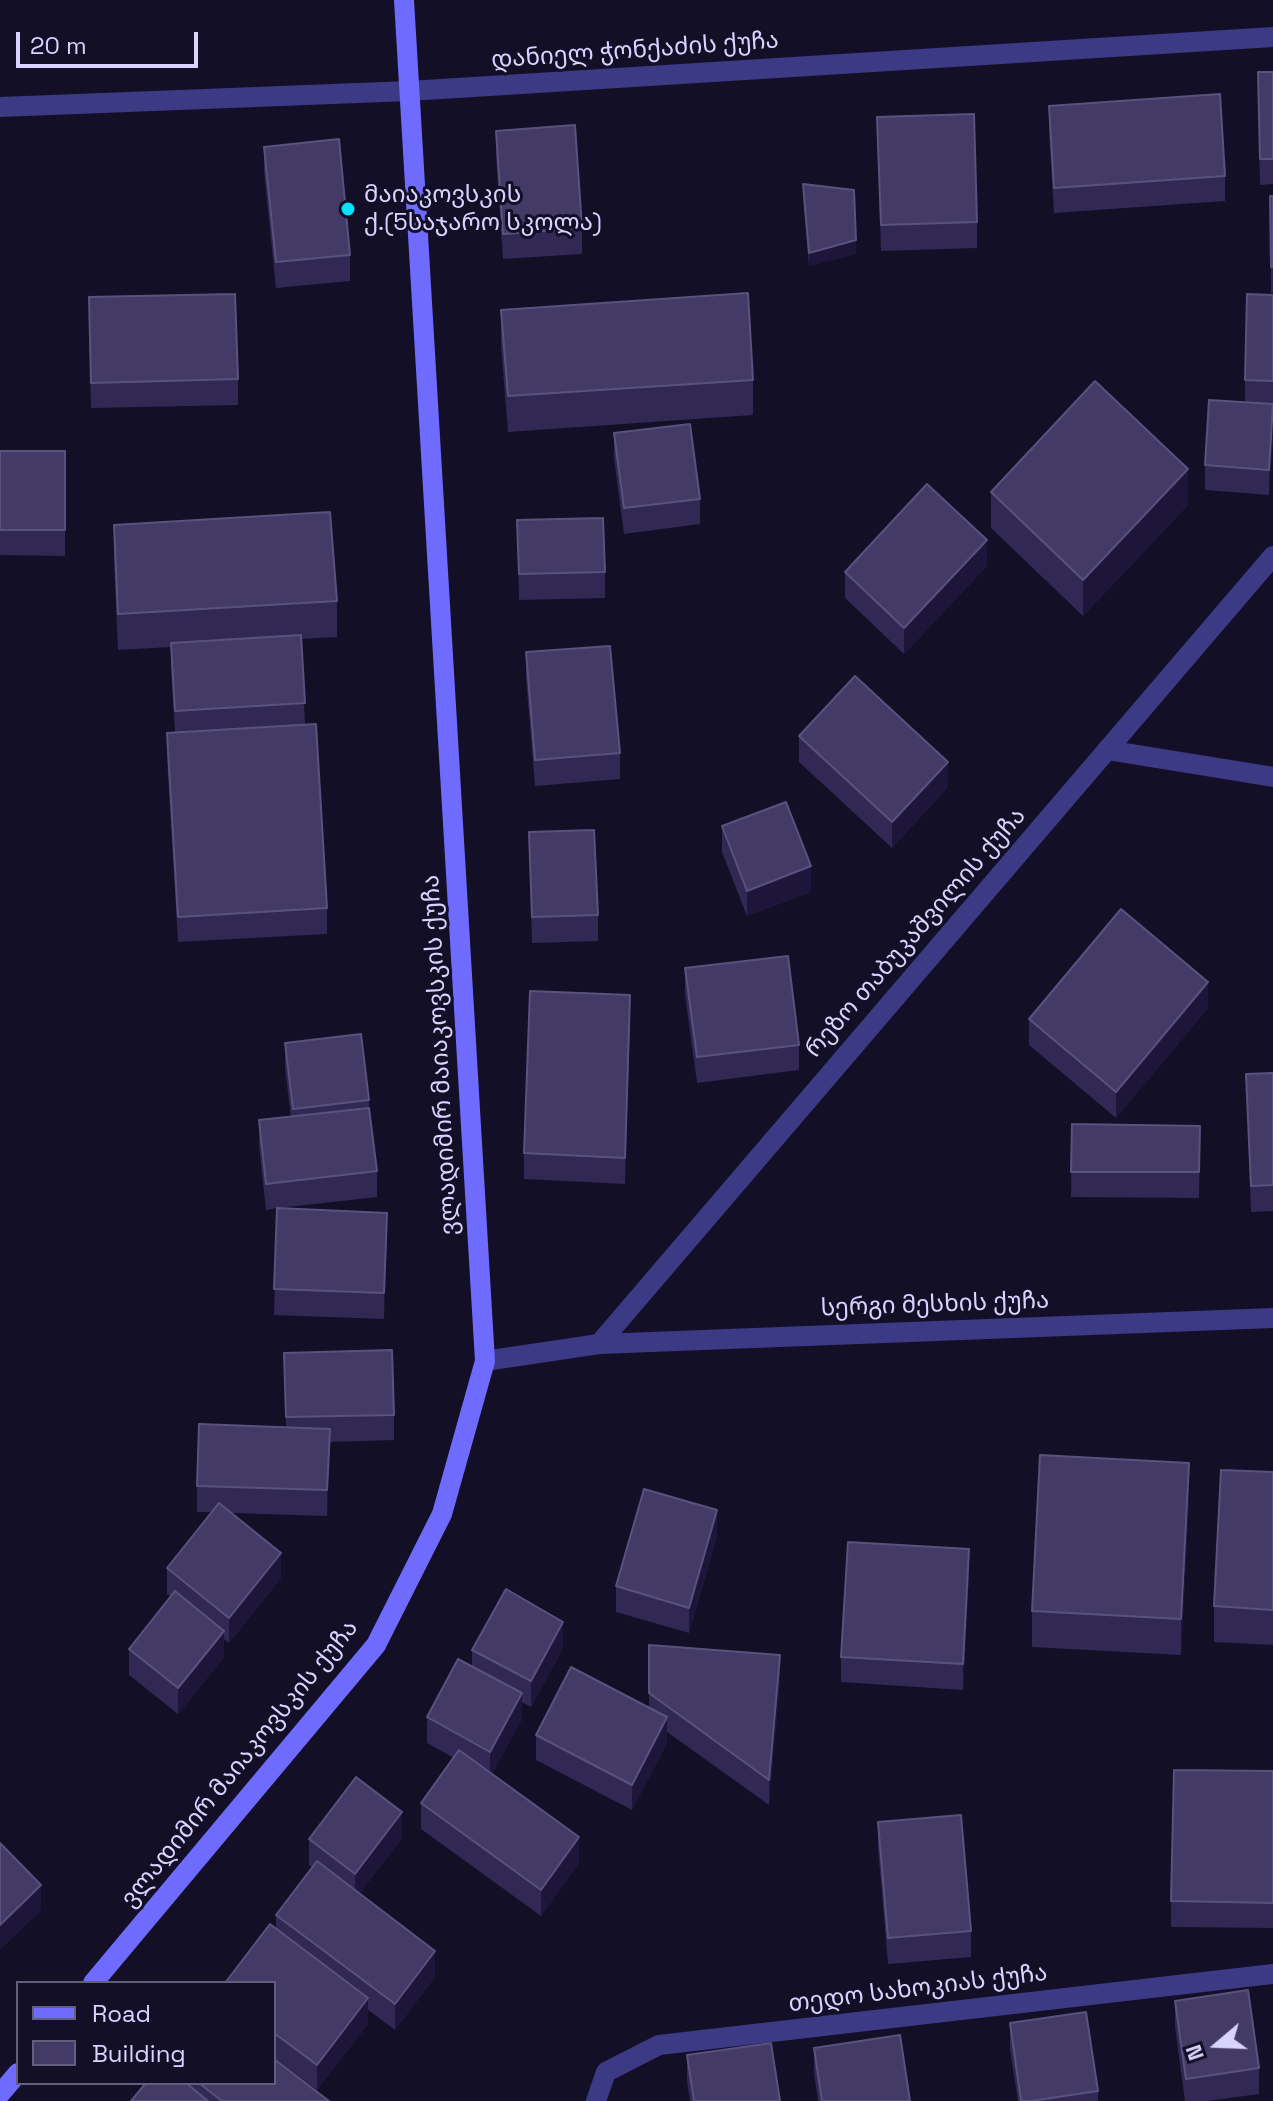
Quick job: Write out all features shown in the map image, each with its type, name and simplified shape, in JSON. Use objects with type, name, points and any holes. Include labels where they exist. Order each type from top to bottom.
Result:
[{"type":"main road","name":"ვლადიმირ მაიაკოვსკის ქუჩა","points":[[95,1981],[376,1645],[442,1514],[485,1361],[404,0]]},
{"type":"main road","points":[[0,2094],[16,2075]]},
{"type":"street","name":"დანიელ ჭონქაძის ქუჩა","points":[[0,107],[409,91],[1273,37]]},
{"type":"street","name":"რეზო თაბუკაშვილის ქუჩა","points":[[599,1344],[1273,556]]},
{"type":"street","points":[[1107,750],[1273,777]]},
{"type":"street","name":"სერგი მესხის ქუჩა","points":[[485,1361],[599,1344],[1273,1318]]},
{"type":"street","name":"თედო სახოკიას ქუჩა","points":[[596,2101],[606,2072],[659,2045],[1273,1974]]},
{"type":"building","points":[[1258,72],[1273,72],[1273,159],[1260,159]]},
{"type":"building","points":[[1220,94],[1225,176],[1054,188],[1049,106]]},
{"type":"building","points":[[974,114],[977,222],[881,225],[877,117]]},
{"type":"building","points":[[575,125],[582,228],[503,234],[496,131]]},
{"type":"building","points":[[339,139],[350,255],[276,262],[264,147]]},
{"type":"building","points":[[803,184],[854,190],[856,240],[809,253]]},
{"type":"building","points":[[1270,196],[1273,196],[1273,267],[1271,267]]},
{"type":"building","points":[[748,293],[753,380],[508,396],[501,310]]},
{"type":"building","points":[[235,294],[238,379],[91,383],[89,297]]},
{"type":"building","points":[[1247,294],[1273,295],[1273,381],[1245,380]]},
{"type":"building","points":[[1095,381],[1188,469],[1083,580],[991,492]]},
{"type":"building","points":[[1209,400],[1273,404],[1269,470],[1205,465]]},
{"type":"building","points":[[690,424],[700,499],[624,508],[614,433]]},
{"type":"building","points":[[0,451],[65,451],[65,530],[0,530]]},
{"type":"building","points":[[927,484],[987,540],[904,628],[845,572]]},
{"type":"building","points":[[330,512],[337,601],[118,614],[114,525]]},
{"type":"building","points":[[603,518],[605,572],[519,574],[517,520]]},
{"type":"building","points":[[301,635],[305,703],[175,711],[171,643]]},
{"type":"building","points":[[610,646],[620,753],[535,760],[526,652]]},
{"type":"building","points":[[855,676],[948,762],[892,822],[799,736]]},
{"type":"building","points":[[316,724],[327,908],[178,917],[167,733]]},
{"type":"building","points":[[786,802],[811,866],[747,891],[722,826]]},
{"type":"building","points":[[594,830],[598,915],[532,917],[529,832]]},
{"type":"building","points":[[1121,909],[1208,982],[1116,1092],[1029,1019]]},
{"type":"building","points":[[788,956],[799,1045],[697,1057],[685,968]]},
{"type":"building","points":[[530,991],[630,995],[625,1158],[524,1153]]},
{"type":"building","points":[[361,1034],[369,1100],[293,1109],[285,1043]]},
{"type":"building","points":[[1273,1073],[1273,1185],[1251,1186],[1246,1074]]},
{"type":"building","points":[[369,1108],[377,1171],[266,1184],[259,1120]]},
{"type":"building","points":[[1072,1124],[1200,1126],[1199,1172],[1071,1172]]},
{"type":"building","points":[[277,1208],[387,1213],[384,1293],[274,1289]]},
{"type":"building","points":[[392,1350],[394,1415],[286,1417],[284,1353]]},
{"type":"building","points":[[199,1424],[330,1429],[327,1490],[197,1486]]},
{"type":"building","points":[[1040,1455],[1189,1463],[1181,1619],[1032,1611]]},
{"type":"building","points":[[1221,1470],[1273,1472],[1273,1610],[1214,1606]]},
{"type":"building","points":[[644,1489],[717,1510],[689,1608],[616,1586]]},
{"type":"building","points":[[219,1503],[281,1553],[229,1618],[167,1568]]},
{"type":"building","points":[[848,1542],[969,1549],[963,1664],[841,1657]]},
{"type":"building","points":[[506,1589],[563,1622],[531,1681],[472,1650]]},
{"type":"building","points":[[175,1591],[224,1631],[178,1688],[129,1649]]},
{"type":"building","points":[[649,1645],[780,1655],[769,1780],[649,1693]]},
{"type":"building","points":[[458,1659],[522,1693],[490,1752],[427,1717]]},
{"type":"building","points":[[571,1667],[667,1717],[632,1785],[536,1735]]},
{"type":"building","points":[[459,1750],[579,1837],[541,1890],[421,1803]]},
{"type":"building","points":[[1174,1770],[1273,1771],[1273,1903],[1171,1901]]},
{"type":"building","points":[[356,1777],[402,1812],[355,1874],[309,1839]]},
{"type":"building","points":[[961,1815],[971,1931],[888,1938],[878,1822]]},
{"type":"building","points":[[0,1843],[41,1885],[0,1925]]},
{"type":"building","points":[[317,1861],[435,1951],[395,2004],[276,1915]]},
{"type":"building","points":[[270,1924],[368,1998],[317,2065],[276,2034],[276,1981],[227,1981]]},
{"type":"building","points":[[1248,1990],[1259,2068],[1186,2079],[1175,2001]]},
{"type":"building","points":[[1086,2012],[1098,2091],[1021,2101],[1010,2023]]},
{"type":"building","points":[[900,2035],[910,2101],[822,2101],[814,2048]]},
{"type":"building","points":[[771,2043],[780,2101],[694,2101],[687,2055]]},
{"type":"building","points":[[276,2061],[329,2101],[222,2101],[202,2085],[276,2085]]},
{"type":"building","points":[[144,2085],[188,2085],[208,2101],[131,2101]]},
{"type":"place","name":"მაიაკოვსკის ქ.(5საჯარო სკოლა)","points":[[348,209]]}]
